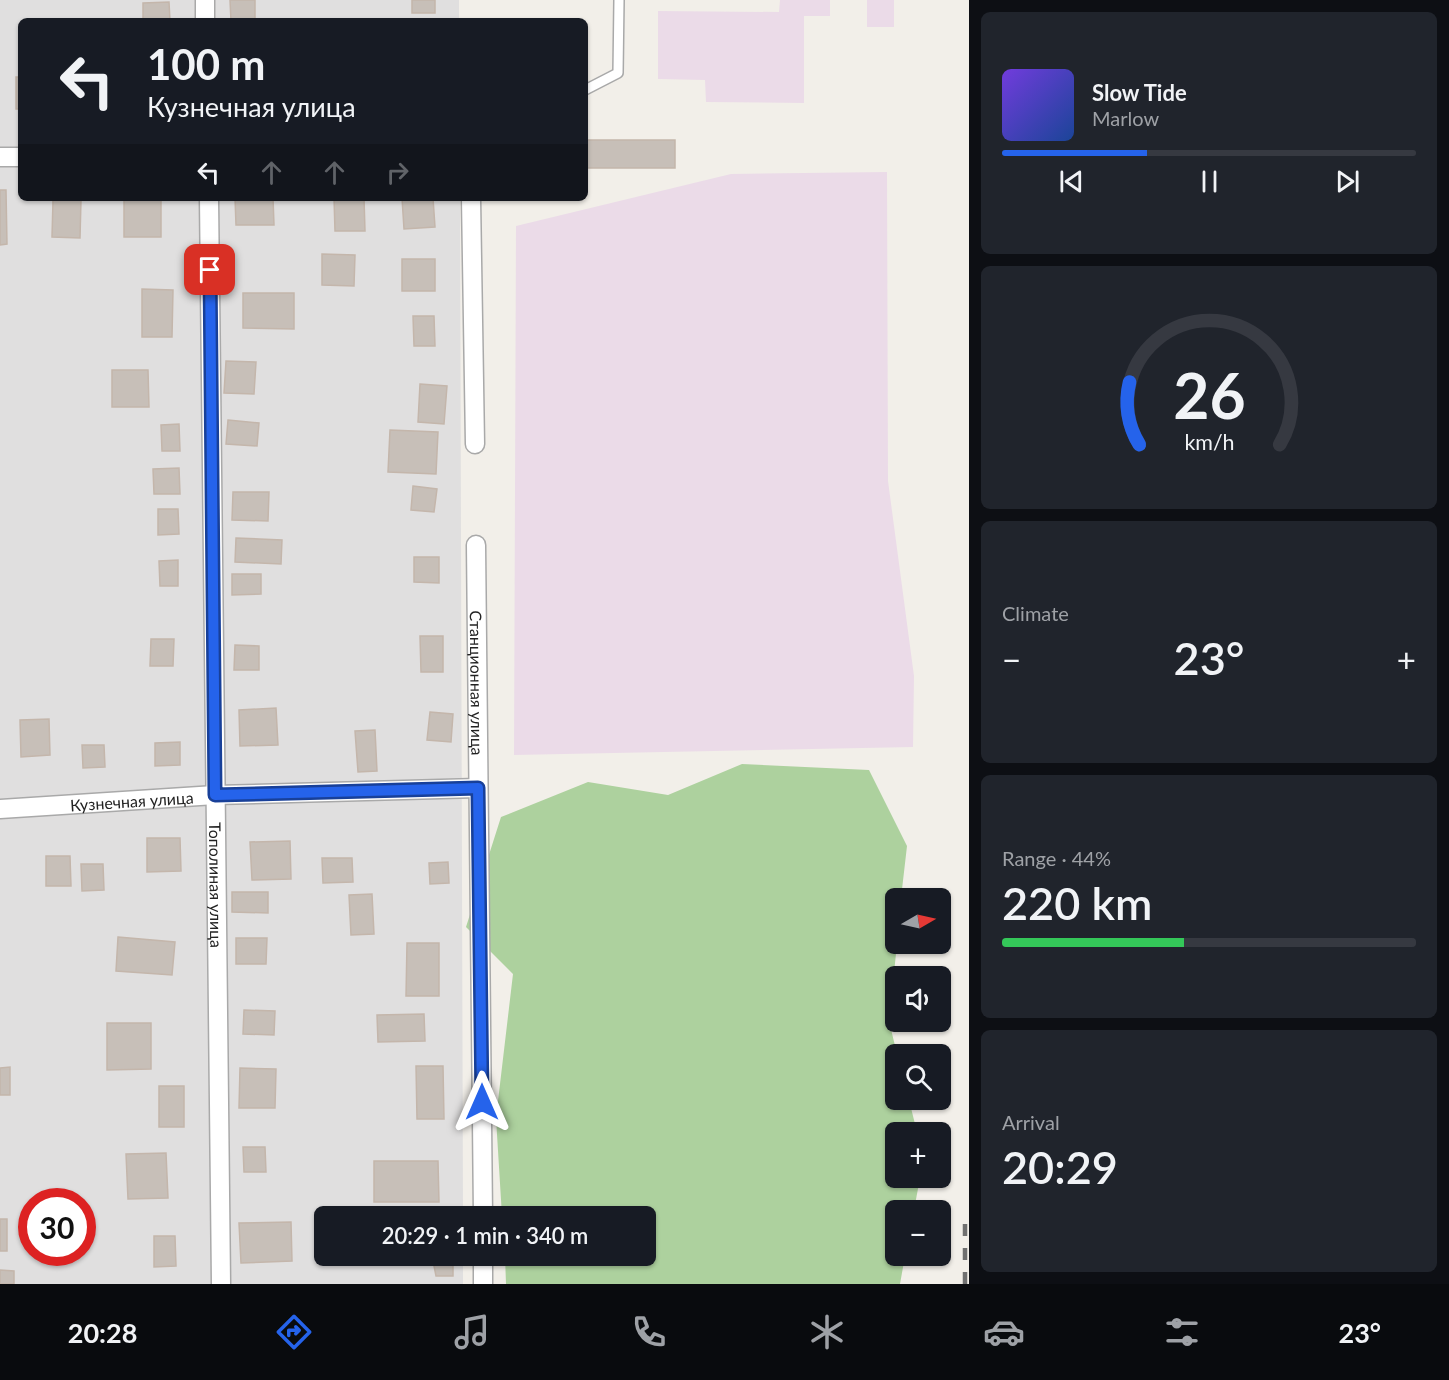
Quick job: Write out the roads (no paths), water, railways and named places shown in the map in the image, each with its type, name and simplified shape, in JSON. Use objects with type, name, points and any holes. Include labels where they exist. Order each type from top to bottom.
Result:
[{"type":"street","points":[[205,0],[205,18]]},
{"type":"street","points":[[0,157],[18,157]]},
{"type":"street","name":"Тополиная улица","points":[[209,201],[221,1284]]},
{"type":"street","points":[[471,201],[475,444]]},
{"type":"street","name":"Станционная улица","points":[[476,545],[483,1206]]},
{"type":"street","name":"Кузнечная улица","points":[[0,809],[215,795],[478,788]]},
{"type":"street","points":[[483,1266],[483,1284]]},
{"type":"lane","points":[[588,88],[618,73],[619,0]]},
{"type":"railway","points":[[965,1223],[965,1284]]}]
